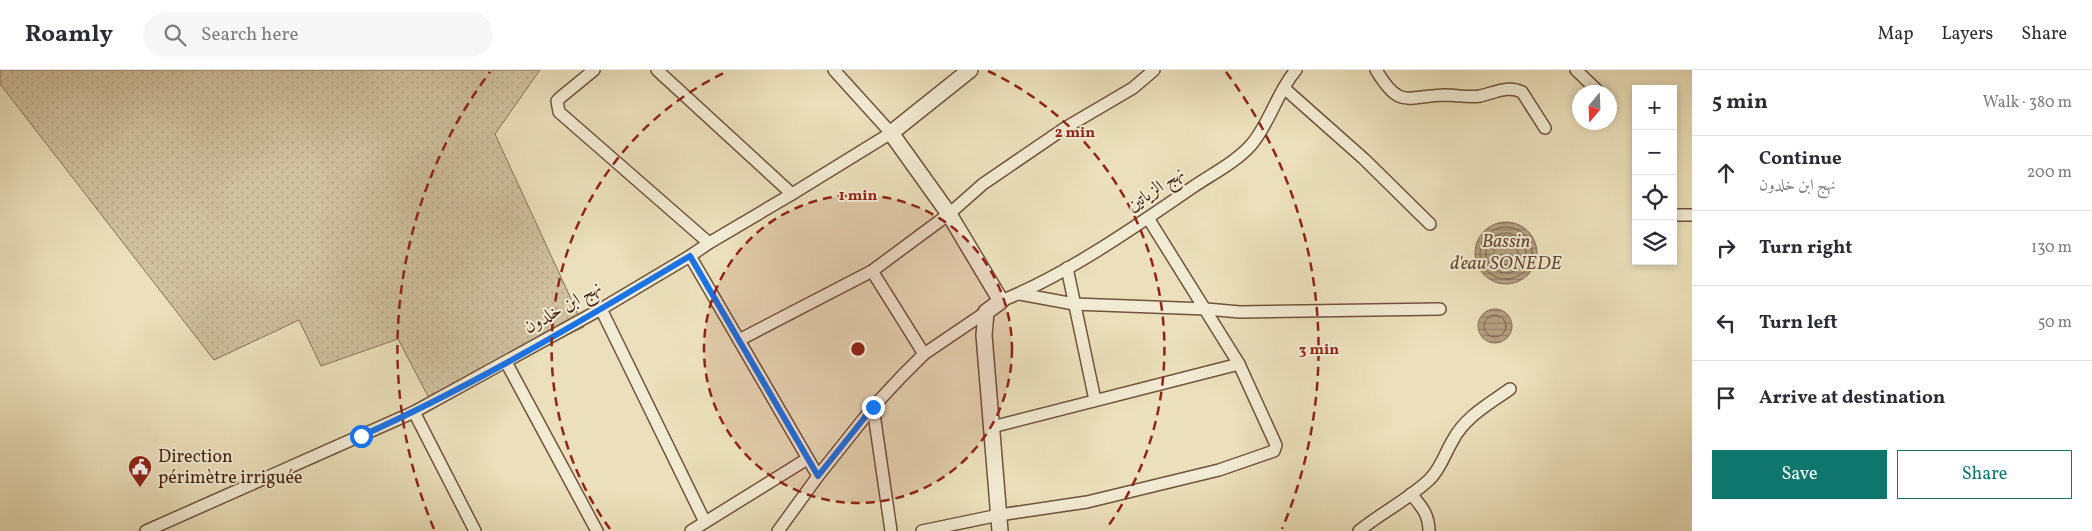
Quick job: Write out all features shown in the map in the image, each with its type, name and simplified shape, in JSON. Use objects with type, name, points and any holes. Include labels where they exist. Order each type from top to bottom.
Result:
[{"type":"street","points":[[594,70],[561,97],[558,101],[559,112],[709,243]]},
{"type":"street","points":[[657,70],[792,194]]},
{"type":"street","points":[[778,531],[818,476],[873,407],[924,354],[1001,301],[949,214],[891,133],[834,70]]},
{"type":"street","name":"نهج ابن خلدون","points":[[146,531],[414,412],[601,309],[891,133],[970,70]]},
{"type":"street","points":[[739,340],[872,271],[949,214],[983,184],[1065,128],[1133,88],[1154,70]]},
{"type":"street","name":"نهج الزياتين","points":[[1001,301],[1020,294],[1067,268],[1148,218],[1250,146],[1296,70]]},
{"type":"street","points":[[1376,70],[1390,91],[1405,99],[1447,95],[1475,97],[1509,88],[1516,89],[1522,92],[1545,128]]},
{"type":"street","points":[[1576,70],[1592,85]]},
{"type":"street","points":[[1284,88],[1364,159],[1430,224]]},
{"type":"street","points":[[1677,215],[1692,215]]},
{"type":"street","points":[[922,531],[1087,502],[1220,470],[1274,451],[1276,445],[1239,364],[1148,218]]},
{"type":"street","points":[[690,256],[818,476]]},
{"type":"street","points":[[1067,268],[1095,400]]},
{"type":"street","points":[[872,271],[924,354]]},
{"type":"street","points":[[1020,294],[1074,304],[1240,312],[1440,309]]},
{"type":"street","points":[[601,309],[704,522]]},
{"type":"street","points":[[986,312],[984,342],[1000,531]]},
{"type":"street","points":[[506,362],[597,531]]},
{"type":"street","points":[[992,427],[1239,364]]},
{"type":"street","points":[[1359,531],[1429,480],[1439,468],[1453,439],[1471,418],[1510,389]]},
{"type":"street","points":[[873,407],[891,531]]},
{"type":"street","points":[[414,412],[475,531]]},
{"type":"street","points":[[691,531],[807,458]]},
{"type":"street","points":[[1411,494],[1426,512],[1429,519],[1429,531]]},
{"type":"shaded area","points":[[0,70],[540,70],[495,134],[584,327],[430,400],[398,339],[321,366],[299,320],[214,360],[0,84]]},
{"type":"water","name":"Bassin d'eau SONEDE","points":[[1506,222],[1518,224],[1528,231],[1535,241],[1537,253],[1535,265],[1528,275],[1518,282],[1506,284],[1494,282],[1484,275],[1477,265],[1475,253],[1477,241],[1484,231],[1494,224]]},
{"type":"water","name":"Bassin d'eau SONEDE","points":[[1495,309],[1507,314],[1512,326],[1507,338],[1495,343],[1483,338],[1478,326],[1483,314]]},
{"type":"place","name":"Direction périmètre irriguée","points":[[140,488]]},
{"type":"route","points":[[361,436],[414,412],[506,362],[690,256],[818,476],[873,407]]}]
